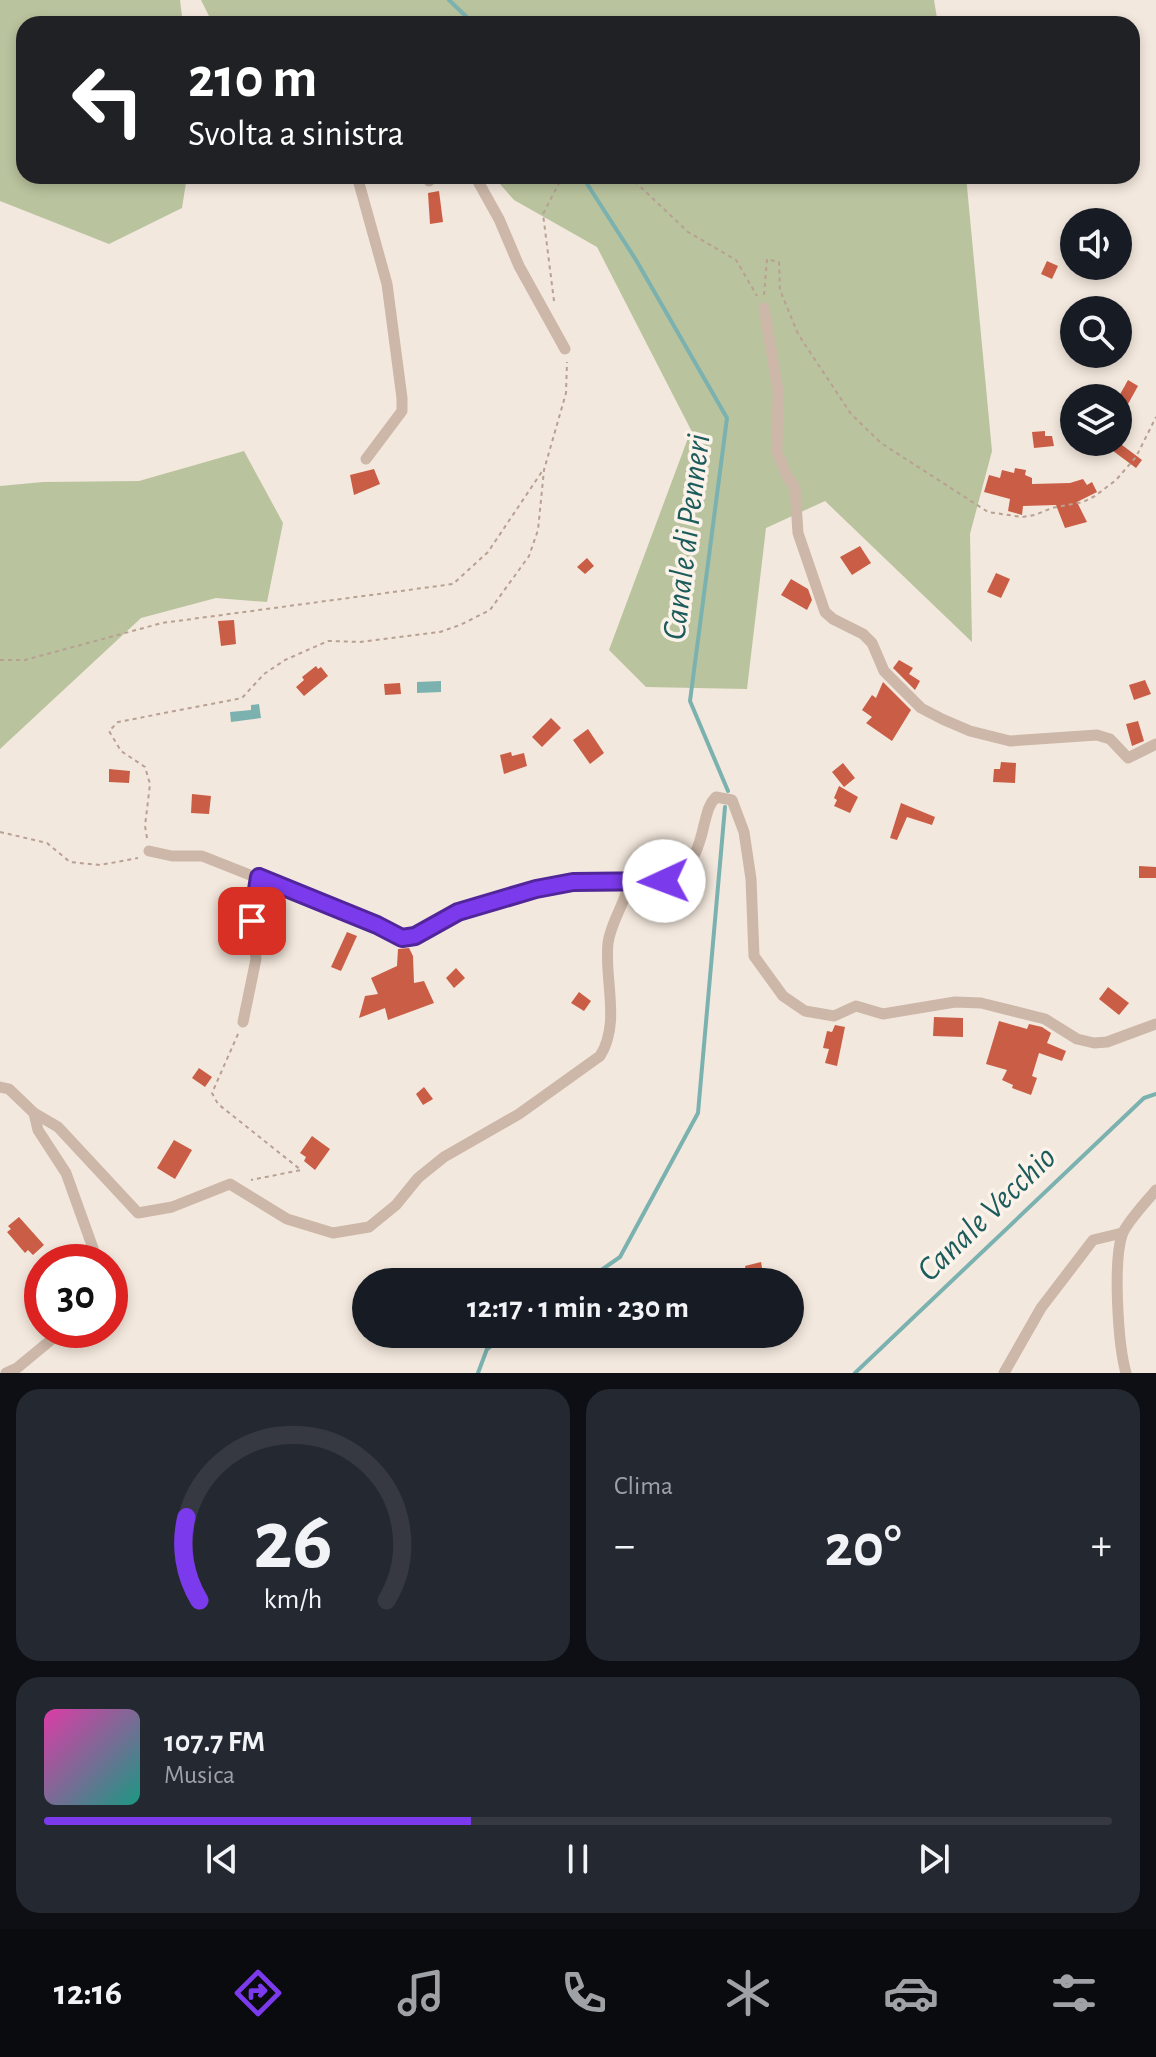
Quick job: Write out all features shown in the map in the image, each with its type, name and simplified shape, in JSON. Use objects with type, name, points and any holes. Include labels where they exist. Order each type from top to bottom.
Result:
[{"type":"street","points":[[359,184],[387,284],[402,398],[402,411],[366,459]]},
{"type":"street","points":[[479,184],[519,266],[565,349]]},
{"type":"street","points":[[764,308],[778,390],[777,452],[795,488],[798,533],[825,612],[863,634],[872,643],[884,671],[921,708],[970,731],[1010,741],[1097,735],[1110,739],[1128,758],[1156,744]]},
{"type":"street","points":[[149,851],[172,856],[202,856],[377,925],[402,938],[415,936],[458,912],[536,889],[573,882],[664,881],[678,875],[693,858],[700,843],[709,804],[716,797],[732,800],[744,832],[751,879],[754,956],[783,996],[805,1011],[834,1016],[856,1006],[883,1014],[955,1002],[981,1003],[1045,1019],[1077,1039],[1094,1043],[1107,1042],[1156,1024]]},
{"type":"street","points":[[243,1022],[256,959],[252,921],[259,877]]},
{"type":"street","points":[[0,1087],[9,1089],[34,1113],[58,1127],[138,1213],[172,1207],[230,1184],[287,1219],[333,1233],[369,1227],[444,1157],[519,1114],[600,1056],[608,1043],[611,997],[608,946],[611,928],[629,883]]},
{"type":"street","points":[[34,1113],[38,1130],[66,1173],[92,1244]]},
{"type":"street","points":[[1126,1373],[1122,1358],[1117,1285],[1122,1233],[1156,1190]]},
{"type":"street","points":[[1004,1373],[1041,1308],[1093,1240],[1122,1233]]},
{"type":"street","points":[[6,1373],[41,1348]]},
{"type":"path","points":[[555,302],[543,214],[558,184]]},
{"type":"path","points":[[637,184],[688,232],[736,260],[764,308]]},
{"type":"path","points":[[764,308],[767,259],[779,262],[780,290],[798,334],[851,414],[881,443],[988,512],[1022,517],[1073,505],[1095,496],[1116,480],[1136,457],[1156,417]]},
{"type":"path","points":[[0,832],[47,843],[70,862],[100,865],[131,861],[149,851],[145,826],[150,784],[145,767],[121,751],[109,731],[118,722],[242,698],[264,674],[285,660],[328,641],[360,642],[440,632],[490,610],[529,556],[538,530],[544,470],[566,393],[568,369],[565,349]]},
{"type":"path","points":[[0,660],[25,660],[162,623],[453,584],[488,552],[544,470]]},
{"type":"path","points":[[230,1184],[301,1170],[218,1104],[212,1093],[243,1022]]},
{"type":"green space","points":[[0,0],[180,0],[182,16],[16,16],[16,184],[186,184],[182,208],[109,244],[0,201]]},
{"type":"green space","points":[[201,0],[934,0],[937,16],[209,16]]},
{"type":"green space","points":[[500,184],[967,184],[992,451],[970,534],[972,642],[825,501],[766,528],[747,689],[646,687],[609,650],[691,430],[597,247],[514,200]]},
{"type":"green space","points":[[244,451],[283,523],[267,602],[216,598],[141,618],[0,749],[0,486],[43,482],[139,481]]},
{"type":"water","points":[[441,681],[441,692],[417,693],[417,682]]},
{"type":"water","points":[[259,704],[261,718],[231,722],[230,712],[251,710],[251,705]]},
{"type":"building","points":[[439,191],[443,222],[430,224],[428,193]]},
{"type":"building","points":[[1047,261],[1058,266],[1052,279],[1041,274]]},
{"type":"building","points":[[1128,380],[1138,386],[1132,397],[1132,384],[1126,384]]},
{"type":"building","points":[[1045,431],[1045,436],[1052,436],[1054,446],[1034,448],[1032,432]]},
{"type":"building","points":[[1132,452],[1142,460],[1136,468],[1120,456],[1132,456]]},
{"type":"building","points":[[1015,468],[1026,470],[1025,475],[1032,478],[1032,484],[1070,483],[1083,479],[1087,485],[1092,482],[1097,492],[1077,502],[1087,522],[1065,528],[1056,505],[1023,506],[1022,515],[1008,511],[1010,499],[984,492],[989,475],[1000,478],[1002,470],[1014,473]]},
{"type":"building","points":[[374,469],[380,484],[354,495],[350,475]]},
{"type":"building","points":[[860,546],[871,563],[852,575],[840,557]]},
{"type":"building","points":[[587,558],[594,566],[585,574],[577,567]]},
{"type":"building","points":[[996,573],[1010,579],[1001,598],[987,592]]},
{"type":"building","points":[[791,579],[808,589],[812,600],[807,610],[781,595]]},
{"type":"building","points":[[234,620],[236,644],[221,646],[218,621]]},
{"type":"building","points":[[899,660],[913,668],[909,674],[920,681],[915,690],[893,668]]},
{"type":"building","points":[[316,666],[318,669],[321,667],[328,676],[304,696],[296,687],[304,680],[302,677]]},
{"type":"building","points":[[1145,680],[1151,694],[1134,700],[1129,685]]},
{"type":"building","points":[[883,682],[911,710],[892,741],[866,723],[872,717],[862,710],[872,695],[876,698]]},
{"type":"building","points":[[400,683],[401,694],[385,695],[384,684]]},
{"type":"building","points":[[551,718],[561,728],[542,747],[532,737]]},
{"type":"building","points":[[1138,721],[1144,741],[1132,746],[1126,724]]},
{"type":"building","points":[[588,729],[604,753],[590,764],[573,740]]},
{"type":"building","points":[[511,752],[512,756],[524,753],[527,766],[504,774],[500,755]]},
{"type":"building","points":[[1001,762],[1016,763],[1015,783],[993,782],[994,769],[1000,769]]},
{"type":"building","points":[[843,763],[855,778],[844,787],[832,772]]},
{"type":"building","points":[[109,769],[130,771],[129,783],[109,782]]},
{"type":"building","points":[[839,786],[858,797],[850,813],[834,806]]},
{"type":"building","points":[[192,794],[211,796],[209,814],[191,813]]},
{"type":"building","points":[[901,803],[935,817],[932,825],[907,817],[897,840],[890,838]]},
{"type":"building","points":[[1139,866],[1156,867],[1156,878],[1139,878]]},
{"type":"building","points":[[347,932],[357,936],[341,971],[331,967]]},
{"type":"building","points":[[409,948],[413,956],[414,983],[424,981],[434,1003],[388,1020],[385,1008],[359,1018],[365,996],[378,994],[371,978],[397,966],[398,949]]},
{"type":"building","points":[[456,968],[465,978],[454,988],[446,978]]},
{"type":"building","points":[[1108,987],[1129,1003],[1119,1015],[1099,999]]},
{"type":"building","points":[[579,992],[591,1001],[584,1011],[571,1003]]},
{"type":"building","points":[[934,1017],[963,1018],[963,1037],[933,1036]]},
{"type":"building","points":[[999,1021],[1027,1029],[1029,1024],[1042,1027],[1051,1033],[1047,1043],[1066,1051],[1062,1061],[1039,1053],[1032,1076],[1037,1078],[1031,1095],[1012,1088],[1013,1085],[1002,1080],[1007,1070],[986,1064]]},
{"type":"building","points":[[835,1025],[845,1027],[837,1066],[825,1063],[829,1049],[823,1048],[827,1031],[832,1032]]},
{"type":"building","points":[[199,1068],[212,1077],[205,1087],[192,1078]]},
{"type":"building","points":[[424,1087],[433,1099],[423,1105],[416,1094]]},
{"type":"building","points":[[312,1136],[330,1149],[315,1170],[300,1153]]},
{"type":"building","points":[[174,1140],[192,1150],[175,1179],[157,1168]]},
{"type":"building","points":[[19,1217],[43,1244],[24,1244],[24,1252],[7,1232],[11,1229],[8,1226]]},
{"type":"building","points":[[761,1262],[762,1268],[745,1268]]},
{"type":"waterway","name":"Canale di Penneri","points":[[449,0],[466,16]]},
{"type":"waterway","name":"Canale di Penneri","points":[[587,184],[636,260],[727,418],[690,701],[728,791]]},
{"type":"waterway","name":"Canale di Penneri","points":[[604,1268],[620,1257],[698,1113],[725,807]]},
{"type":"waterway","name":"Canale Vecchio","points":[[855,1373],[1144,1098],[1156,1094]]},
{"type":"waterway","name":"Canale di Penneri","points":[[478,1373],[488,1348]]},
{"type":"route","points":[[252,921],[259,877],[402,938],[415,936],[458,912],[536,889],[573,882],[664,881]]}]
